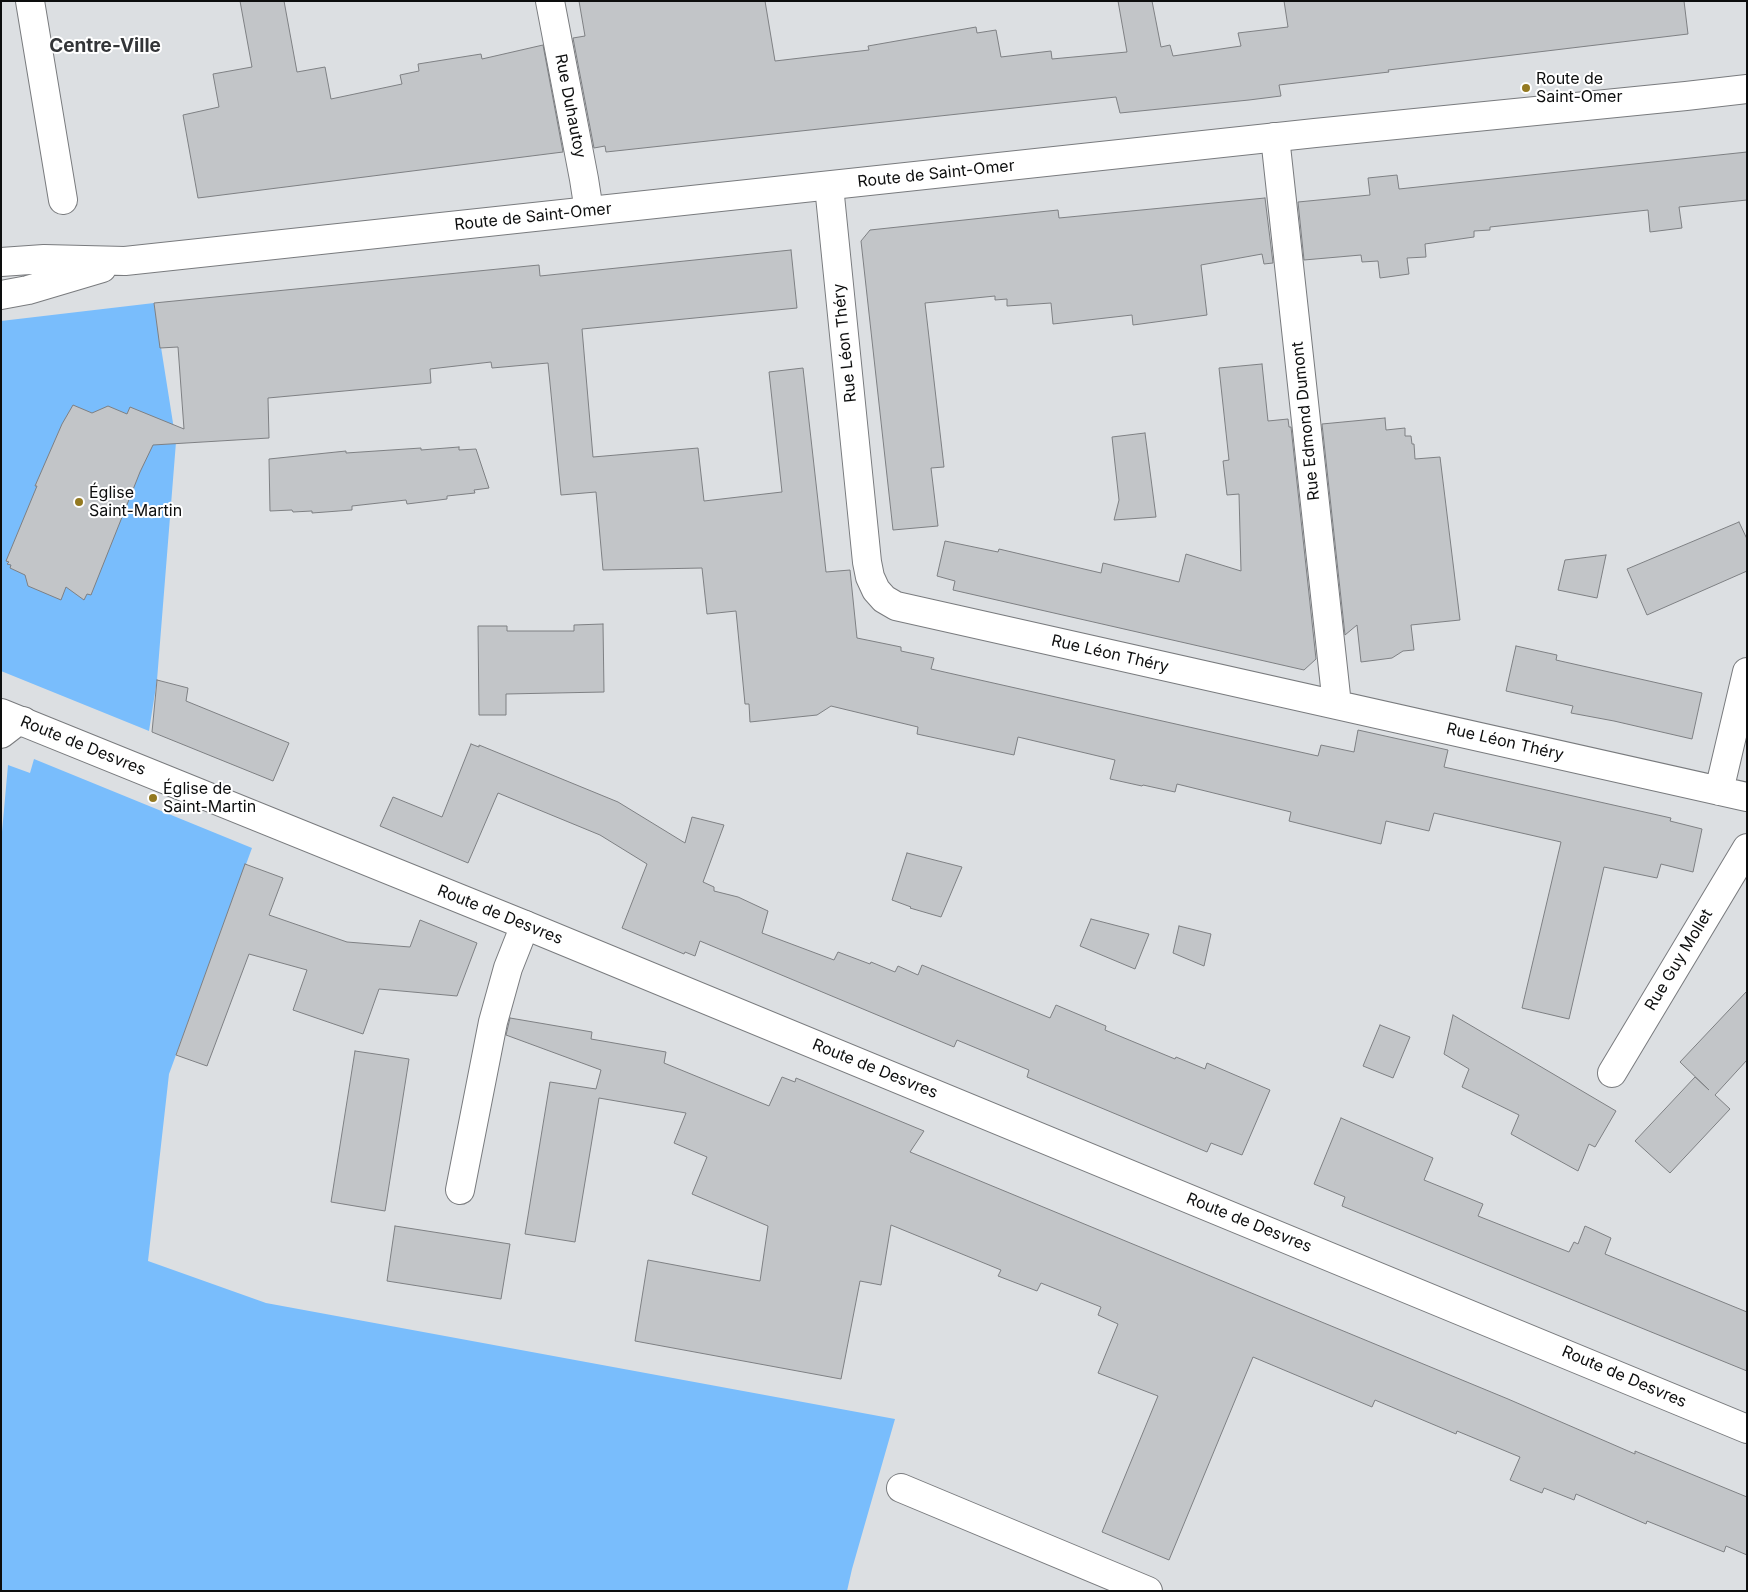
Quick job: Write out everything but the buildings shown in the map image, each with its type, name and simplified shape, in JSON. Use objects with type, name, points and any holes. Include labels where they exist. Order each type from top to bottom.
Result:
[{"type":"street","points":[[30,1],[63,200]]},
{"type":"street","name":"Rue Duhautoy","points":[[550,1],[589,211]]},
{"type":"street","name":"Route de Saint-Omer","points":[[1,262],[44,259],[125,261],[1275,137],[1747,89]]},
{"type":"street","name":"Rue Edmond Dumont","points":[[1275,137],[1337,705]]},
{"type":"street","name":"Rue Léon Théry","points":[[829,186],[867,562],[870,577],[876,590],[884,599],[896,606],[1747,797]]},
{"type":"street","name":"Route de Saint-Omer","points":[[1,295],[28,290],[125,261]]},
{"type":"street","points":[[1719,791],[1747,672]]},
{"type":"street","name":"Route de Desvres","points":[[8,723],[525,925],[1550,1346],[1747,1429]]},
{"type":"street","name":"Rue Guy Mollet","points":[[1612,1072],[1747,848]]},
{"type":"street","points":[[460,1190],[493,1022],[508,968],[525,925]]},
{"type":"street","points":[[901,1488],[1148,1591]]},
{"type":"shaded area","points":[[154,303],[176,442],[157,680],[149,731],[1,671],[1,321]]},
{"type":"shaded area","points":[[34,759],[252,848],[169,1074],[148,1261],[266,1303],[895,1419],[847,1591],[1,1591],[1,843],[8,765],[30,773]]},
{"type":"place","name":"Route de Saint-Omer","points":[[1526,88]]},
{"type":"place","name":"Église Saint-Martin","points":[[79,502]]},
{"type":"place","name":"Église de Saint-Martin","points":[[153,798]]},
{"type":"district","name":"Centre-Ville","points":[[105,46]]}]
